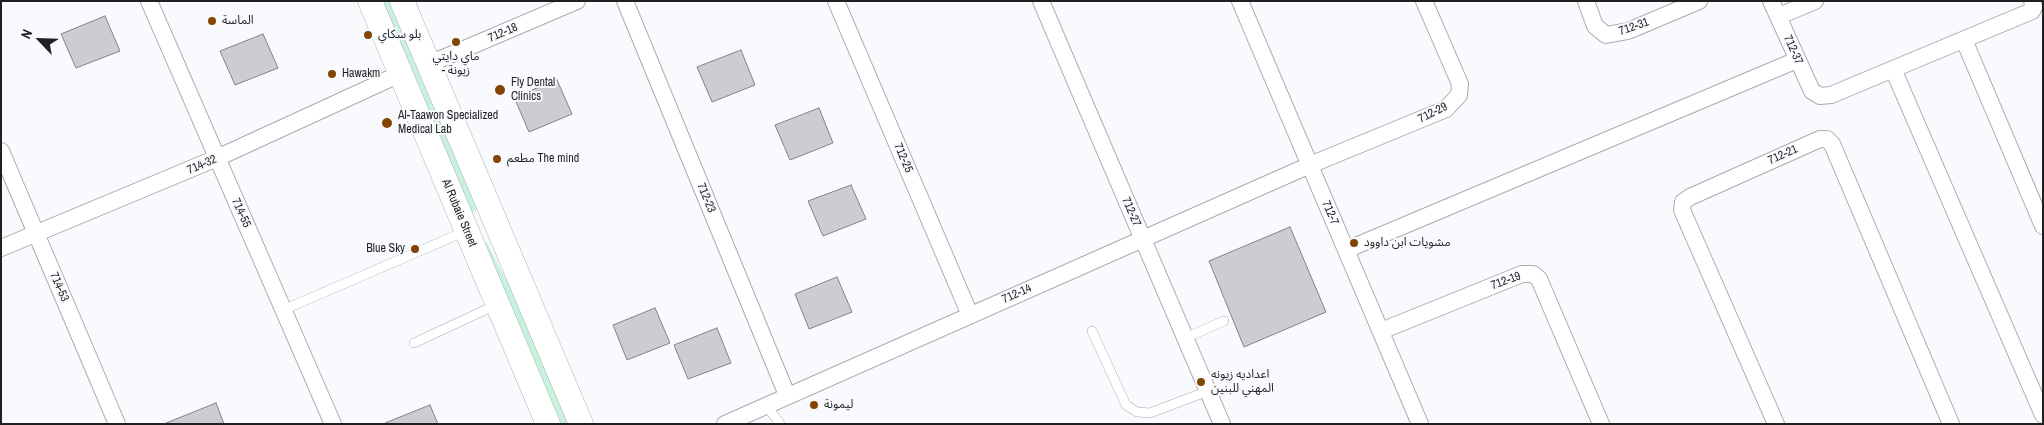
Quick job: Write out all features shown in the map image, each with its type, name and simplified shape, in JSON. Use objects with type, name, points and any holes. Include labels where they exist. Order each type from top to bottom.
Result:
[{"type":"street","name":"714-55","points":[[149,1],[333,424]]},
{"type":"street","name":"Al Rubaie Street","points":[[370,1],[548,424]]},
{"type":"street","points":[[402,1],[581,424]]},
{"type":"street","name":"712-18","points":[[429,64],[577,1]]},
{"type":"street","name":"712-23","points":[[625,1],[787,395]]},
{"type":"street","name":"712-25","points":[[836,1],[970,315]]},
{"type":"street","name":"712-27","points":[[1041,1],[1222,424]]},
{"type":"street","name":"712-7","points":[[1240,1],[1381,331],[1416,422]]},
{"type":"street","name":"712-29","points":[[1310,165],[1446,108],[1459,96],[1460,84],[1424,1]]},
{"type":"street","name":"712-31","points":[[1586,1],[1595,26],[1606,36],[1628,31],[1699,1]]},
{"type":"street","name":"712-37","points":[[1771,1],[1812,91],[1820,96],[1831,95],[1894,69]]},
{"type":"street","points":[[1779,16],[1815,1]]},
{"type":"street","points":[[2033,4],[2032,11],[1894,69],[2043,416]]},
{"type":"street","points":[[1964,40],[2043,226]]},
{"type":"street","points":[[1346,250],[1797,60]]},
{"type":"street","name":"714-32","points":[[1,248],[217,158],[400,74]]},
{"type":"street","name":"712-21","points":[[1776,424],[1682,210],[1683,202],[1690,197],[1820,139],[1827,139],[1832,144],[1945,422]]},
{"type":"street","name":"714-53","points":[[1,151],[116,424]]},
{"type":"street","name":"712-14","points":[[725,424],[1310,165]]},
{"type":"street","points":[[466,231],[494,218]]},
{"type":"street","name":"712-19","points":[[1381,331],[1522,274],[1533,274],[1539,279],[1601,424]]},
{"type":"lane","points":[[283,310],[466,231]]},
{"type":"lane","points":[[414,343],[498,304]]},
{"type":"lane","points":[[1185,338],[1224,321]]},
{"type":"lane","points":[[1092,331],[1126,405],[1137,412],[1150,412],[1208,392]]},
{"type":"lane","points":[[767,406],[780,424]]},
{"type":"green space","points":[[379,1],[392,1],[478,209],[474,212],[471,212]]},
{"type":"green space","points":[[484,242],[487,243],[513,293],[570,424],[555,424]]},
{"type":"building","points":[[105,16],[120,51],[76,68],[61,34]]},
{"type":"building","points":[[263,34],[278,68],[235,85],[220,51]]},
{"type":"building","points":[[741,50],[755,85],[712,102],[697,67]]},
{"type":"building","points":[[557,80],[572,114],[529,132],[514,97]]},
{"type":"building","points":[[819,108],[833,143],[790,160],[775,125]]},
{"type":"building","points":[[851,185],[866,219],[823,236],[808,201]]},
{"type":"building","points":[[1290,227],[1326,312],[1244,347],[1209,261]]},
{"type":"building","points":[[837,277],[852,312],[809,329],[795,294]]},
{"type":"building","points":[[655,308],[670,343],[627,360],[613,325]]},
{"type":"building","points":[[717,328],[731,363],[688,379],[674,345]]},
{"type":"building","points":[[216,403],[224,424],[166,424],[166,423]]},
{"type":"building","points":[[430,405],[438,424],[385,423]]},
{"type":"place","name":"الماسة","points":[[212,21]]},
{"type":"place","name":"بلو سكاي","points":[[368,35]]},
{"type":"place","name":"ماي دايتي - زيونة","points":[[456,42]]},
{"type":"place","name":"Hawakm","points":[[332,74]]},
{"type":"place","name":"Fly Dental Clinics","points":[[500,90]]},
{"type":"place","name":"Al-Taawon Specialized Medical Lab","points":[[387,123]]},
{"type":"place","name":"مطعم The mind","points":[[497,159]]},
{"type":"place","name":"مشويات ابن داوود","points":[[1354,243]]},
{"type":"place","name":"Blue Sky","points":[[415,249]]},
{"type":"place","name":"اعداديه زيونه المهني للبنين","points":[[1201,382]]},
{"type":"place","name":"ليمونة","points":[[814,405]]}]
